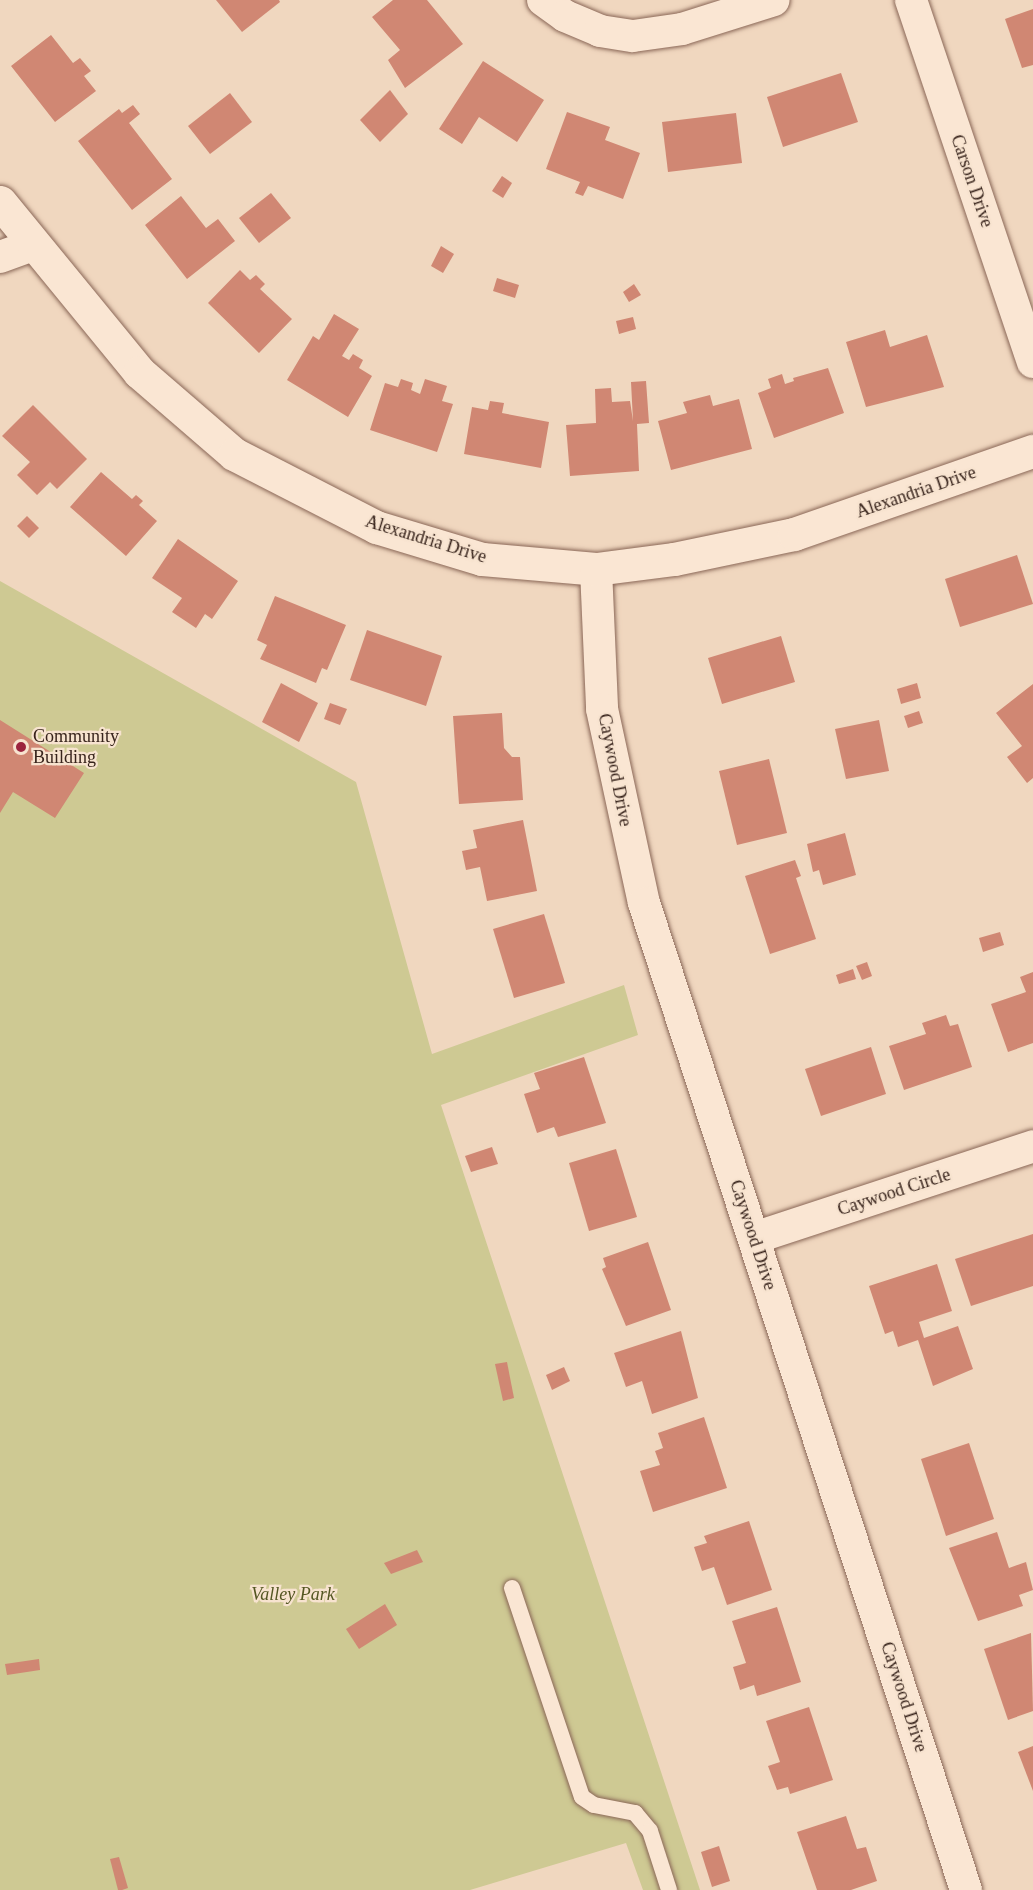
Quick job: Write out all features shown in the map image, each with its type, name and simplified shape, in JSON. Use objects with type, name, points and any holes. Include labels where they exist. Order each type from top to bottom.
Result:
[{"type":"street","points":[[543,0],[566,16],[600,31],[633,36],[682,29],[774,0]]},
{"type":"street","name":"Carson Drive","points":[[911,0],[1033,362]]},
{"type":"street","name":"Alexandria Drive","points":[[0,202],[139,372],[234,454],[376,527],[482,559],[596,569],[674,559],[794,534],[1033,451]]},
{"type":"street","points":[[0,257],[33,245]]},
{"type":"street","name":"Caywood Drive","points":[[596,569],[602,709],[628,838],[644,903],[966,1890]]},
{"type":"street","name":"Caywood Circle","points":[[754,1238],[1033,1146]]},
{"type":"lane","points":[[513,1588],[582,1797],[594,1805],[634,1813],[650,1831],[669,1890]]},
{"type":"green space","name":"Valley Park","points":[[0,581],[356,782],[432,1054],[624,985],[638,1035],[441,1105],[700,1890],[643,1890],[626,1843],[470,1890],[0,1890]]},
{"type":"building","points":[[216,0],[279,0],[280,2],[242,32]]},
{"type":"building","points":[[393,0],[427,0],[463,44],[405,88],[388,60],[400,50],[372,17]]},
{"type":"building","points":[[1033,9],[1033,65],[1022,68],[1005,19]]},
{"type":"building","points":[[51,35],[73,63],[80,58],[91,71],[84,76],[96,91],[55,122],[11,66]]},
{"type":"building","points":[[483,61],[544,100],[517,142],[479,117],[462,144],[439,129]]},
{"type":"building","points":[[841,73],[858,122],[783,147],[767,97]]},
{"type":"building","points":[[390,90],[408,114],[380,142],[360,120]]},
{"type":"building","points":[[230,93],[252,122],[210,154],[188,126]]},
{"type":"building","points":[[133,105],[140,114],[129,123],[172,179],[132,210],[78,141],[119,109],[122,113]]},
{"type":"building","points":[[567,112],[610,127],[605,140],[640,153],[623,199],[588,186],[583,196],[575,193],[580,182],[546,169]]},
{"type":"building","points":[[736,113],[742,163],[668,172],[662,122]]},
{"type":"building","points":[[502,176],[512,183],[503,198],[492,191]]},
{"type":"building","points":[[271,193],[291,218],[259,243],[239,218]]},
{"type":"building","points":[[181,196],[206,228],[218,219],[235,241],[187,279],[145,225]]},
{"type":"building","points":[[441,246],[454,254],[443,273],[431,266]]},
{"type":"building","points":[[240,270],[250,280],[256,275],[265,284],[260,289],[292,319],[259,353],[208,303]]},
{"type":"building","points":[[497,278],[519,285],[515,298],[493,291]]},
{"type":"building","points":[[634,284],[641,295],[629,302],[623,292]]},
{"type":"building","points":[[334,314],[359,329],[342,356],[349,360],[353,354],[363,360],[359,368],[372,376],[348,417],[287,380],[313,336],[319,340]]},
{"type":"building","points":[[633,317],[636,329],[619,334],[616,321]]},
{"type":"building","points":[[885,330],[890,347],[927,335],[944,387],[866,407],[846,342]]},
{"type":"building","points":[[828,368],[844,413],[774,438],[758,393],[771,388],[768,379],[782,374],[785,384],[794,381],[793,378]]},
{"type":"building","points":[[401,379],[413,383],[411,390],[420,394],[425,379],[447,386],[442,401],[453,404],[437,452],[370,430],[385,383],[398,387]]},
{"type":"building","points":[[646,381],[649,423],[637,424],[639,471],[570,476],[566,425],[596,423],[595,389],[611,388],[612,402],[630,401],[633,421],[631,382]]},
{"type":"building","points":[[710,395],[713,406],[739,399],[752,449],[671,470],[658,421],[687,413],[683,402]]},
{"type":"building","points":[[490,401],[504,403],[502,413],[549,422],[541,468],[464,454],[472,407],[488,410]]},
{"type":"building","points":[[33,405],[87,459],[57,489],[50,482],[37,495],[17,475],[30,462],[2,436]]},
{"type":"building","points":[[101,472],[132,499],[136,495],[143,501],[139,505],[157,521],[126,556],[70,507]]},
{"type":"building","points":[[27,516],[39,528],[29,538],[17,526]]},
{"type":"building","points":[[178,539],[238,581],[212,619],[205,614],[196,628],[172,612],[182,598],[152,578]]},
{"type":"building","points":[[1017,555],[1033,604],[960,627],[945,579]]},
{"type":"building","points":[[275,596],[346,625],[327,670],[322,668],[316,683],[260,659],[267,645],[257,640]]},
{"type":"building","points":[[367,630],[442,656],[426,706],[350,680]]},
{"type":"building","points":[[781,636],[795,682],[722,704],[708,658]]},
{"type":"building","points":[[281,683],[318,703],[299,742],[262,722]]},
{"type":"building","points":[[917,683],[921,698],[901,704],[897,689]]},
{"type":"building","points":[[1033,684],[1033,778],[1027,783],[1007,757],[1022,746],[996,713]]},
{"type":"building","points":[[330,703],[347,709],[340,725],[324,719]]},
{"type":"building","points":[[919,711],[923,723],[908,728],[904,716]]},
{"type":"building","points":[[502,713],[504,748],[512,757],[520,757],[523,800],[459,804],[453,716]]},
{"type":"building","name":"Community Building","points":[[0,720],[84,773],[55,818],[13,792],[0,813]]},
{"type":"building","points":[[879,720],[889,771],[846,779],[835,729]]},
{"type":"building","points":[[769,759],[787,833],[737,845],[719,771]]},
{"type":"building","points":[[523,820],[537,891],[487,901],[480,867],[466,870],[462,851],[477,848],[473,830]]},
{"type":"building","points":[[845,833],[856,875],[823,885],[819,870],[813,872],[807,844]]},
{"type":"building","points":[[795,860],[801,876],[796,878],[816,939],[770,954],[745,876]]},
{"type":"building","points":[[544,914],[565,983],[514,998],[493,929]]},
{"type":"building","points":[[1000,932],[1004,945],[983,952],[979,938]]},
{"type":"building","points":[[867,962],[872,976],[862,980],[856,966]]},
{"type":"building","points":[[853,969],[856,979],[839,984],[836,975]]},
{"type":"building","points":[[1033,972],[1033,1043],[1008,1052],[991,1004],[1026,992],[1020,977]]},
{"type":"building","points":[[946,1015],[950,1026],[958,1024],[972,1067],[904,1090],[889,1046],[926,1034],[922,1023]]},
{"type":"building","points":[[871,1047],[886,1094],[821,1116],[805,1069]]},
{"type":"building","points":[[584,1057],[606,1123],[558,1137],[554,1127],[537,1133],[524,1094],[540,1089],[534,1073]]},
{"type":"building","points":[[492,1147],[498,1164],[471,1172],[465,1156]]},
{"type":"building","points":[[616,1149],[637,1217],[589,1231],[569,1163]]},
{"type":"building","points":[[1033,1234],[1033,1286],[971,1306],[955,1259]]},
{"type":"building","points":[[648,1242],[671,1310],[626,1326],[602,1269],[606,1267],[603,1258]]},
{"type":"building","points":[[937,1264],[952,1311],[919,1322],[924,1338],[958,1326],[973,1369],[933,1386],[918,1340],[898,1347],[893,1331],[885,1334],[869,1286]]},
{"type":"building","points":[[681,1331],[698,1398],[652,1414],[642,1381],[626,1387],[614,1353]]},
{"type":"building","points":[[507,1362],[514,1398],[503,1401],[495,1364]]},
{"type":"building","points":[[564,1367],[570,1381],[552,1390],[546,1375]]},
{"type":"building","points":[[704,1417],[727,1488],[653,1512],[640,1471],[660,1465],[655,1451],[663,1448],[658,1433]]},
{"type":"building","points":[[969,1443],[994,1519],[946,1536],[921,1459]]},
{"type":"building","points":[[749,1521],[772,1590],[727,1605],[714,1567],[702,1571],[694,1547],[707,1543],[704,1536]]},
{"type":"building","points":[[997,1532],[1009,1568],[1026,1562],[1033,1590],[1019,1595],[1023,1606],[978,1621],[949,1548]]},
{"type":"building","points":[[417,1550],[423,1562],[391,1574],[384,1563]]},
{"type":"building","points":[[385,1604],[397,1625],[359,1649],[346,1629]]},
{"type":"building","points":[[777,1607],[801,1682],[757,1696],[754,1685],[740,1690],[733,1667],[746,1663],[732,1621]]},
{"type":"building","points":[[1031,1633],[1033,1711],[1008,1720],[984,1649]]},
{"type":"building","points":[[39,1659],[40,1670],[7,1675],[5,1664]]},
{"type":"building","points":[[809,1707],[833,1780],[790,1794],[788,1787],[777,1790],[768,1766],[780,1762],[766,1721]]},
{"type":"building","points":[[1033,1746],[1033,1791],[1018,1752]]},
{"type":"building","points":[[846,1816],[857,1849],[866,1847],[877,1881],[851,1890],[817,1890],[797,1832]]},
{"type":"building","points":[[719,1846],[730,1881],[712,1887],[701,1852]]},
{"type":"building","points":[[119,1857],[128,1888],[122,1890],[118,1890],[110,1859]]},
{"type":"place","name":"Community Building","points":[[21,747]]}]
